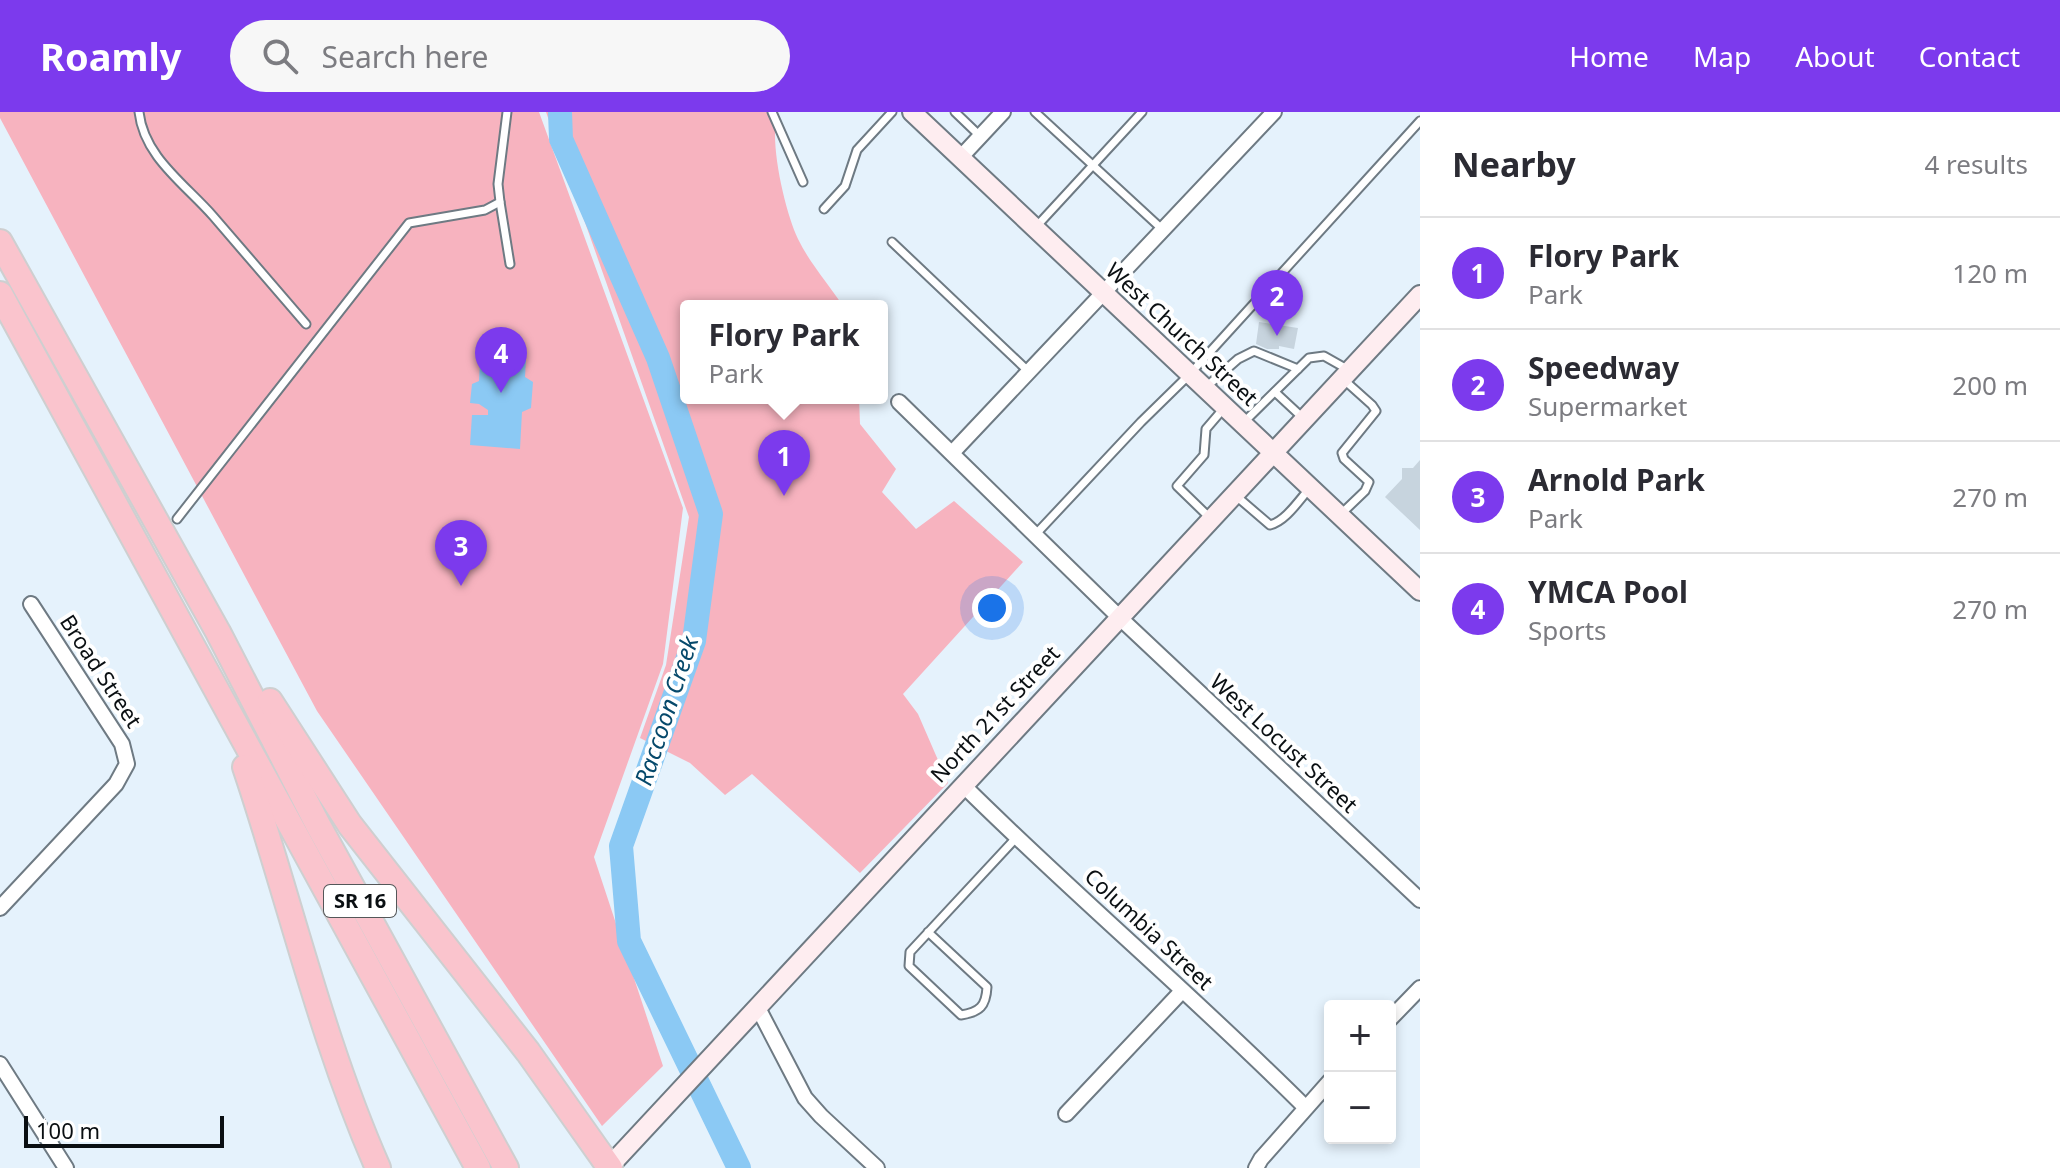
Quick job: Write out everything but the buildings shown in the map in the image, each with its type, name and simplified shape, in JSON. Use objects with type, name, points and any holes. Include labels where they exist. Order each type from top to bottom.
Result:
[{"type":"highway","name":"SR 16","points":[[0,242],[218,632],[318,825],[506,1168]]},
{"type":"highway","name":"SR 16","points":[[0,294],[8,315],[478,1168]]},
{"type":"highway","points":[[218,632],[248,665],[303,756],[350,825],[528,1052],[609,1168]]},
{"type":"highway","points":[[210,680],[217,714],[244,764],[263,818],[351,1107],[378,1168]]},
{"type":"main road","name":"West Church Street","points":[[912,112],[1420,591]]},
{"type":"main road","name":"North 21st Street","points":[[609,1168],[1420,295]]},
{"type":"street","points":[[960,158],[1003,112]]},
{"type":"street","points":[[952,453],[1274,112]]},
{"type":"street","name":"West Locust Street","points":[[899,402],[1119,617],[1420,900]]},
{"type":"street","name":"Broad Street","points":[[0,908],[116,784],[127,764],[122,744],[31,604]]},
{"type":"street","name":"Columbia Street","points":[[963,785],[1305,1107]]},
{"type":"street","points":[[1396,1013],[1420,988]]},
{"type":"street","points":[[1066,1114],[1182,991]]},
{"type":"street","points":[[757,1006],[805,1098],[877,1168]]},
{"type":"street","points":[[0,1064],[66,1168]]},
{"type":"street","points":[[1256,1168],[1324,1087]]},
{"type":"lane","points":[[139,112],[140,125],[148,144],[164,165],[212,215],[306,324]]},
{"type":"lane","points":[[507,112],[498,184],[510,264]]},
{"type":"lane","points":[[772,112],[803,182]]},
{"type":"lane","points":[[824,209],[845,186],[857,150],[892,112]]},
{"type":"lane","points":[[955,112],[980,136]]},
{"type":"lane","points":[[1035,112],[1163,230]]},
{"type":"lane","points":[[1035,228],[1142,112]]},
{"type":"lane","points":[[1035,535],[1189,375],[1420,121]]},
{"type":"lane","points":[[177,519],[409,223],[485,210],[500,202]]},
{"type":"lane","points":[[892,242],[1030,372]]},
{"type":"lane","points":[[1204,389],[1238,359],[1254,351],[1298,369]]},
{"type":"lane","points":[[1242,424],[1309,358],[1324,356],[1346,374],[1376,411],[1342,453],[1344,459],[1369,482],[1365,491],[1340,516]]},
{"type":"lane","points":[[1275,392],[1304,419]]},
{"type":"lane","points":[[1210,518],[1177,486],[1204,455],[1206,429],[1224,407]]},
{"type":"lane","points":[[1234,493],[1270,525],[1276,525],[1310,488]]},
{"type":"lane","points":[[928,932],[987,987],[986,1002],[976,1013],[961,1015],[909,966],[910,952],[928,932],[1016,838]]},
{"type":"shaded area","points":[[0,112],[539,112],[683,508],[663,664],[594,857],[663,1066],[602,1126],[317,711],[0,118]]},
{"type":"shaded area","points":[[546,112],[778,112],[775,124],[777,157],[793,227],[808,256],[839,300],[680,300],[680,404],[859,404],[860,424],[896,469],[882,492],[916,529],[954,501],[1023,562],[903,694],[918,714],[948,783],[860,873],[752,774],[725,795],[690,763],[640,738],[666,665],[689,517]]},
{"type":"water","points":[[484,357],[526,359],[525,377],[533,382],[531,408],[522,412],[520,449],[470,445],[472,415],[488,415],[488,410],[479,404],[470,403],[472,384],[479,381],[480,360]]},
{"type":"waterway","name":"Raccoon Creek","points":[[560,112],[561,139],[658,358],[711,514],[694,641],[621,846],[629,941],[739,1168]]},
{"type":"place","name":"Speedway","points":[[1277,336]]},
{"type":"place","name":"YMCA Pool","points":[[501,393]]},
{"type":"place","name":"Flory Park","points":[[784,496]]},
{"type":"place","name":"Arnold Park","points":[[461,586]]}]
